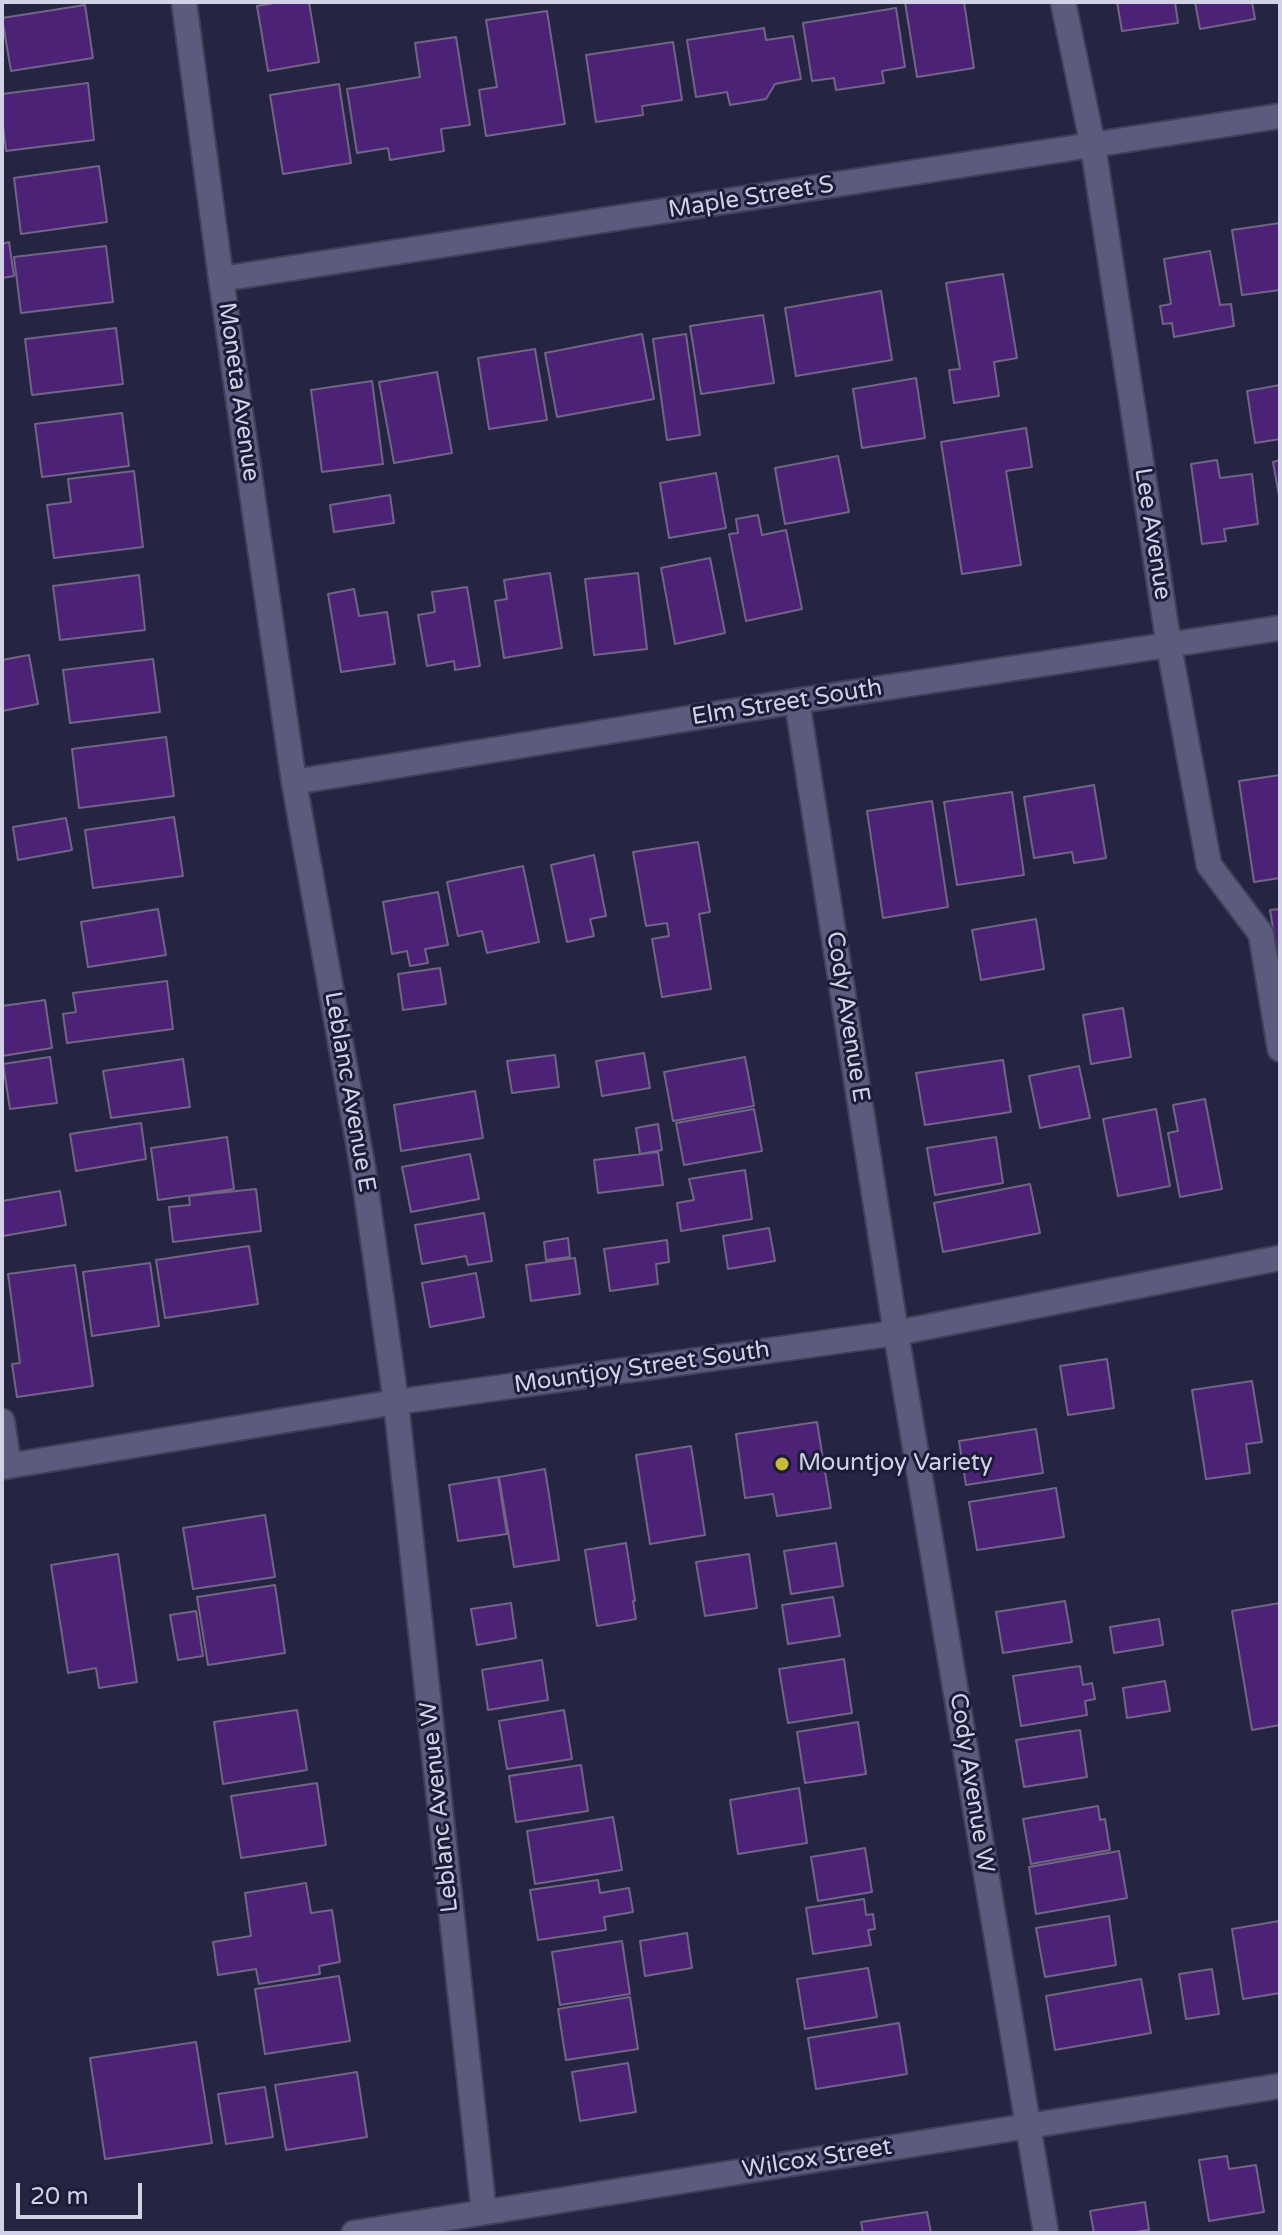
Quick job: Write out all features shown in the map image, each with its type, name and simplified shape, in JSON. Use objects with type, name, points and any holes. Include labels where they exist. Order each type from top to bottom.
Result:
[{"type":"street","name":"Moneta Avenue","points":[[184,2],[294,782]]},
{"type":"street","name":"Lee Avenue","points":[[1063,2],[1093,146],[1169,646],[1209,865],[1261,934],[1280,1049]]},
{"type":"street","name":"Maple Street S","points":[[221,279],[1280,116]]},
{"type":"street","name":"Elm Street South","points":[[294,782],[797,701],[1280,628]]},
{"type":"street","name":"Cody Avenue E","points":[[797,701],[896,1333]]},
{"type":"street","name":"Leblanc Avenue E","points":[[294,782],[363,1169],[396,1402]]},
{"type":"street","name":"Mountjoy Street South","points":[[6,1467],[396,1402],[896,1333],[1280,1258]]},
{"type":"street","name":"Cody Avenue W","points":[[896,1333],[1046,2233]]},
{"type":"street","name":"Leblanc Avenue W","points":[[396,1402],[484,2212]]},
{"type":"street","points":[[2,1421],[6,1467]]},
{"type":"street","name":"Wilcox Street","points":[[354,2233],[1280,2086]]},
{"type":"building","points":[[309,2],[319,62],[268,71],[257,6]]},
{"type":"building","points":[[905,2],[964,2],[974,68],[917,77]]},
{"type":"building","points":[[1117,2],[1175,2],[1178,23],[1122,31]]},
{"type":"building","points":[[1195,2],[1252,2],[1255,19],[1200,29]]},
{"type":"building","points":[[85,5],[93,58],[11,71],[2,18]]},
{"type":"building","points":[[896,8],[905,67],[882,71],[884,83],[836,90],[834,78],[812,81],[803,23]]},
{"type":"building","points":[[547,11],[565,124],[486,136],[479,90],[497,87],[486,20]]},
{"type":"building","points":[[764,28],[766,40],[793,36],[801,79],[775,84],[766,99],[730,105],[727,92],[696,97],[687,40]]},
{"type":"building","points":[[456,37],[470,125],[441,129],[444,151],[390,160],[388,148],[357,153],[347,89],[420,77],[415,43]]},
{"type":"building","points":[[673,42],[682,100],[642,106],[643,115],[596,122],[586,55]]},
{"type":"building","points":[[88,83],[94,140],[6,151],[2,94]]},
{"type":"building","points":[[339,84],[351,163],[283,174],[270,95]]},
{"type":"building","points":[[99,166],[107,222],[21,234],[14,178]]},
{"type":"building","points":[[1280,223],[1280,290],[1242,295],[1232,230]]},
{"type":"building","points":[[9,242],[14,276],[2,278],[2,244]]},
{"type":"building","points":[[106,246],[113,302],[21,313],[14,257]]},
{"type":"building","points":[[1210,251],[1220,305],[1231,304],[1234,326],[1174,337],[1172,323],[1163,324],[1160,306],[1171,304],[1164,259]]},
{"type":"building","points":[[1003,274],[1017,358],[994,362],[999,396],[954,403],[949,370],[960,369],[946,283]]},
{"type":"building","points":[[881,291],[892,360],[796,376],[785,308]]},
{"type":"building","points":[[763,315],[774,383],[701,394],[690,326]]},
{"type":"building","points":[[116,328],[123,384],[32,395],[25,339]]},
{"type":"building","points":[[642,334],[654,399],[557,417],[545,353]]},
{"type":"building","points":[[686,334],[700,435],[667,440],[653,339]]},
{"type":"building","points":[[535,349],[547,420],[489,429],[478,358]]},
{"type":"building","points":[[437,372],[452,453],[394,463],[379,382]]},
{"type":"building","points":[[916,378],[925,438],[862,448],[853,389]]},
{"type":"building","points":[[372,381],[383,464],[322,472],[311,390]]},
{"type":"building","points":[[1280,385],[1280,439],[1255,443],[1247,391]]},
{"type":"building","points":[[122,413],[129,466],[42,477],[35,424]]},
{"type":"building","points":[[1026,428],[1032,467],[1006,471],[1021,565],[962,574],[941,442]]},
{"type":"building","points":[[838,456],[849,512],[785,524],[775,468]]},
{"type":"building","points":[[1217,460],[1220,478],[1252,474],[1258,524],[1224,529],[1226,541],[1202,544],[1191,464]]},
{"type":"building","points":[[1280,460],[1280,501],[1273,462]]},
{"type":"building","points":[[134,471],[143,547],[54,558],[47,505],[71,502],[68,479]]},
{"type":"building","points":[[716,473],[726,528],[669,538],[660,483]]},
{"type":"building","points":[[390,495],[394,523],[334,532],[330,505]]},
{"type":"building","points":[[758,515],[762,535],[786,530],[802,609],[746,621],[729,534],[738,533],[736,519]]},
{"type":"building","points":[[710,558],[725,633],[675,644],[661,568]]},
{"type":"building","points":[[550,573],[562,648],[504,658],[495,601],[507,599],[504,580]]},
{"type":"building","points":[[638,573],[647,649],[594,655],[585,579]]},
{"type":"building","points":[[139,575],[145,630],[60,640],[53,586]]},
{"type":"building","points":[[467,587],[480,666],[455,670],[454,661],[427,666],[418,615],[435,612],[432,592]]},
{"type":"building","points":[[354,589],[359,616],[387,612],[395,664],[341,672],[328,594]]},
{"type":"building","points":[[29,655],[38,704],[2,711],[2,660]]},
{"type":"building","points":[[153,659],[160,712],[70,723],[63,670]]},
{"type":"building","points":[[166,737],[174,796],[79,808],[72,749]]},
{"type":"building","points":[[1280,775],[1280,878],[1254,882],[1239,781]]},
{"type":"building","points":[[1094,785],[1106,858],[1074,863],[1072,852],[1034,858],[1024,797]]},
{"type":"building","points":[[1012,792],[1024,875],[957,885],[944,802]]},
{"type":"building","points":[[932,801],[948,907],[883,918],[867,811]]},
{"type":"building","points":[[174,817],[183,876],[93,888],[85,830]]},
{"type":"building","points":[[66,818],[72,850],[18,860],[13,827]]},
{"type":"building","points":[[698,842],[710,912],[699,914],[711,989],[662,997],[652,939],[669,936],[667,923],[646,926],[633,852]]},
{"type":"building","points":[[594,855],[606,916],[590,919],[594,936],[567,942],[551,865]]},
{"type":"building","points":[[523,866],[539,942],[487,953],[482,931],[458,936],[447,882]]},
{"type":"building","points":[[438,892],[448,945],[425,949],[428,963],[410,966],[407,951],[392,954],[383,902]]},
{"type":"building","points":[[158,909],[166,955],[88,967],[81,922]]},
{"type":"building","points":[[1280,909],[1280,965],[1279,965],[1270,910]]},
{"type":"building","points":[[1036,919],[1044,969],[981,980],[972,930]]},
{"type":"building","points":[[440,968],[446,1004],[403,1010],[398,974]]},
{"type":"building","points":[[167,981],[173,1029],[67,1043],[63,1014],[76,1012],[73,993]]},
{"type":"building","points":[[45,1000],[52,1048],[2,1056],[2,1006]]},
{"type":"building","points":[[1123,1008],[1131,1057],[1091,1064],[1083,1015]]},
{"type":"building","points":[[644,1053],[650,1088],[602,1096],[596,1061]]},
{"type":"building","points":[[555,1055],[559,1087],[512,1093],[507,1061]]},
{"type":"building","points":[[50,1057],[57,1103],[10,1109],[3,1064]]},
{"type":"building","points":[[745,1057],[754,1106],[673,1121],[664,1072]]},
{"type":"building","points":[[183,1059],[190,1107],[111,1118],[103,1071]]},
{"type":"building","points":[[1003,1060],[1011,1112],[925,1125],[916,1073]]},
{"type":"building","points":[[1079,1066],[1090,1118],[1040,1128],[1029,1076]]},
{"type":"building","points":[[475,1091],[483,1138],[401,1151],[394,1105]]},
{"type":"building","points":[[1205,1099],[1222,1189],[1180,1197],[1168,1133],[1178,1131],[1173,1105]]},
{"type":"building","points":[[754,1109],[762,1151],[684,1165],[676,1123]]},
{"type":"building","points":[[1156,1109],[1170,1186],[1118,1196],[1103,1119]]},
{"type":"building","points":[[141,1123],[146,1159],[76,1171],[70,1134]]},
{"type":"building","points":[[658,1124],[662,1150],[640,1154],[636,1128]]},
{"type":"building","points":[[227,1137],[234,1189],[158,1200],[151,1148]]},
{"type":"building","points":[[996,1137],[1003,1183],[935,1195],[927,1148]]},
{"type":"building","points":[[658,1152],[663,1185],[598,1193],[594,1160]]},
{"type":"building","points":[[470,1154],[479,1199],[411,1212],[402,1167]]},
{"type":"building","points":[[745,1170],[752,1219],[681,1231],[677,1203],[694,1200],[689,1179]]},
{"type":"building","points":[[1030,1184],[1040,1233],[943,1252],[934,1203]]},
{"type":"building","points":[[256,1189],[261,1231],[173,1242],[169,1207],[190,1205],[189,1196]]},
{"type":"building","points":[[60,1191],[66,1225],[3,1236],[2,1201]]},
{"type":"building","points":[[484,1213],[492,1261],[468,1265],[466,1256],[422,1264],[415,1225]]},
{"type":"building","points":[[769,1228],[775,1261],[728,1269],[723,1236]]},
{"type":"building","points":[[568,1238],[570,1257],[546,1260],[544,1242]]},
{"type":"building","points":[[667,1240],[669,1262],[656,1264],[658,1284],[610,1291],[604,1249]]},
{"type":"building","points":[[249,1246],[258,1304],[165,1318],[156,1260]]},
{"type":"building","points":[[575,1258],[580,1294],[531,1301],[526,1265]]},
{"type":"building","points":[[150,1263],[159,1326],[92,1336],[83,1272]]},
{"type":"building","points":[[75,1265],[93,1386],[17,1397],[12,1364],[20,1363],[8,1274]]},
{"type":"building","points":[[476,1273],[484,1317],[430,1327],[422,1283]]},
{"type":"building","points":[[1107,1359],[1114,1408],[1068,1415],[1060,1366]]},
{"type":"building","points":[[1252,1381],[1262,1442],[1246,1444],[1250,1473],[1206,1479],[1192,1390]]},
{"type":"building","name":"Mountjoy Variety","points":[[817,1422],[831,1508],[777,1516],[773,1494],[745,1498],[736,1434]]},
{"type":"building","points":[[1036,1429],[1043,1473],[966,1485],[959,1441]]},
{"type":"building","points":[[691,1446],[705,1535],[650,1544],[636,1455]]},
{"type":"building","points":[[545,1469],[559,1560],[514,1567],[499,1477]]},
{"type":"building","points":[[498,1477],[507,1534],[458,1541],[449,1485]]},
{"type":"building","points":[[1056,1488],[1064,1537],[977,1550],[969,1502]]},
{"type":"building","points":[[265,1515],[275,1577],[193,1589],[183,1528]]},
{"type":"building","points":[[626,1543],[636,1619],[597,1626],[585,1550]]},
{"type":"building","points":[[836,1543],[843,1586],[791,1594],[784,1551]]},
{"type":"building","points":[[118,1554],[137,1682],[99,1688],[96,1668],[68,1673],[51,1565]]},
{"type":"building","points":[[749,1554],[757,1608],[705,1616],[696,1562]]},
{"type":"building","points":[[275,1585],[285,1653],[208,1665],[197,1597]]},
{"type":"building","points":[[833,1597],[840,1636],[788,1644],[782,1605]]},
{"type":"building","points":[[1065,1601],[1072,1642],[1003,1653],[996,1612]]},
{"type":"building","points":[[511,1603],[516,1638],[477,1645],[471,1609]]},
{"type":"building","points":[[1280,1603],[1280,1725],[1252,1730],[1232,1611]]},
{"type":"building","points":[[196,1611],[203,1656],[178,1660],[170,1615]]},
{"type":"building","points":[[1159,1619],[1163,1645],[1114,1653],[1110,1627]]},
{"type":"building","points":[[844,1659],[852,1713],[788,1723],[779,1669]]},
{"type":"building","points":[[542,1660],[548,1700],[488,1710],[482,1670]]},
{"type":"building","points":[[1080,1666],[1083,1685],[1092,1683],[1095,1699],[1085,1701],[1087,1715],[1021,1726],[1013,1676]]},
{"type":"building","points":[[1165,1681],[1170,1711],[1127,1718],[1123,1688]]},
{"type":"building","points":[[297,1710],[307,1770],[223,1784],[214,1722]]},
{"type":"building","points":[[564,1710],[572,1759],[507,1769],[499,1721]]},
{"type":"building","points":[[858,1722],[866,1774],[805,1783],[797,1732]]},
{"type":"building","points":[[1080,1730],[1087,1777],[1024,1787],[1016,1740]]},
{"type":"building","points":[[581,1765],[588,1811],[516,1822],[509,1776]]},
{"type":"building","points":[[317,1783],[326,1845],[241,1858],[231,1796]]},
{"type":"building","points":[[799,1788],[807,1843],[738,1854],[730,1800]]},
{"type":"building","points":[[1098,1806],[1100,1820],[1105,1819],[1110,1850],[1031,1864],[1023,1819]]},
{"type":"building","points":[[613,1817],[622,1870],[535,1884],[527,1831]]},
{"type":"building","points":[[865,1848],[872,1892],[818,1901],[811,1857]]},
{"type":"building","points":[[1119,1851],[1127,1898],[1036,1914],[1029,1867]]},
{"type":"building","points":[[598,1880],[600,1893],[629,1888],[633,1912],[604,1917],[606,1930],[538,1940],[530,1890]]},
{"type":"building","points":[[306,1883],[311,1913],[332,1910],[340,1962],[319,1966],[320,1974],[259,1984],[256,1969],[218,1975],[213,1942],[251,1936],[245,1893]]},
{"type":"building","points":[[864,1899],[866,1915],[873,1914],[875,1929],[868,1930],[871,1945],[813,1954],[806,1908]]},
{"type":"building","points":[[1109,1916],[1116,1965],[1045,1977],[1036,1928]]},
{"type":"building","points":[[1279,1921],[1280,1993],[1243,1999],[1232,1929]]},
{"type":"building","points":[[687,1933],[692,1968],[645,1976],[640,1941]]},
{"type":"building","points":[[622,1941],[630,1994],[560,2005],[552,1952]]},
{"type":"building","points":[[868,1968],[877,2017],[805,2029],[797,1979]]},
{"type":"building","points":[[1212,1969],[1219,2014],[1186,2019],[1179,1974]]},
{"type":"building","points":[[339,1976],[350,2041],[265,2054],[255,1989]]},
{"type":"building","points":[[1141,1979],[1151,2033],[1055,2050],[1046,1996]]},
{"type":"building","points":[[630,1997],[638,2049],[566,2060],[558,2009]]},
{"type":"building","points":[[899,2023],[907,2074],[816,2089],[808,2038]]},
{"type":"building","points":[[196,2042],[212,2143],[105,2159],[90,2058]]},
{"type":"building","points":[[628,2063],[636,2112],[580,2121],[572,2072]]},
{"type":"building","points":[[357,2072],[367,2137],[286,2150],[275,2085]]},
{"type":"building","points":[[265,2087],[273,2137],[226,2144],[218,2094]]},
{"type":"building","points":[[1227,2156],[1229,2169],[1256,2165],[1264,2212],[1209,2221],[1199,2160]]},
{"type":"building","points":[[1145,2202],[1149,2230],[1094,2233],[1090,2211]]},
{"type":"building","points":[[927,2212],[931,2233],[863,2233],[861,2222]]},
{"type":"place","name":"Mountjoy Variety","points":[[782,1464]]}]
